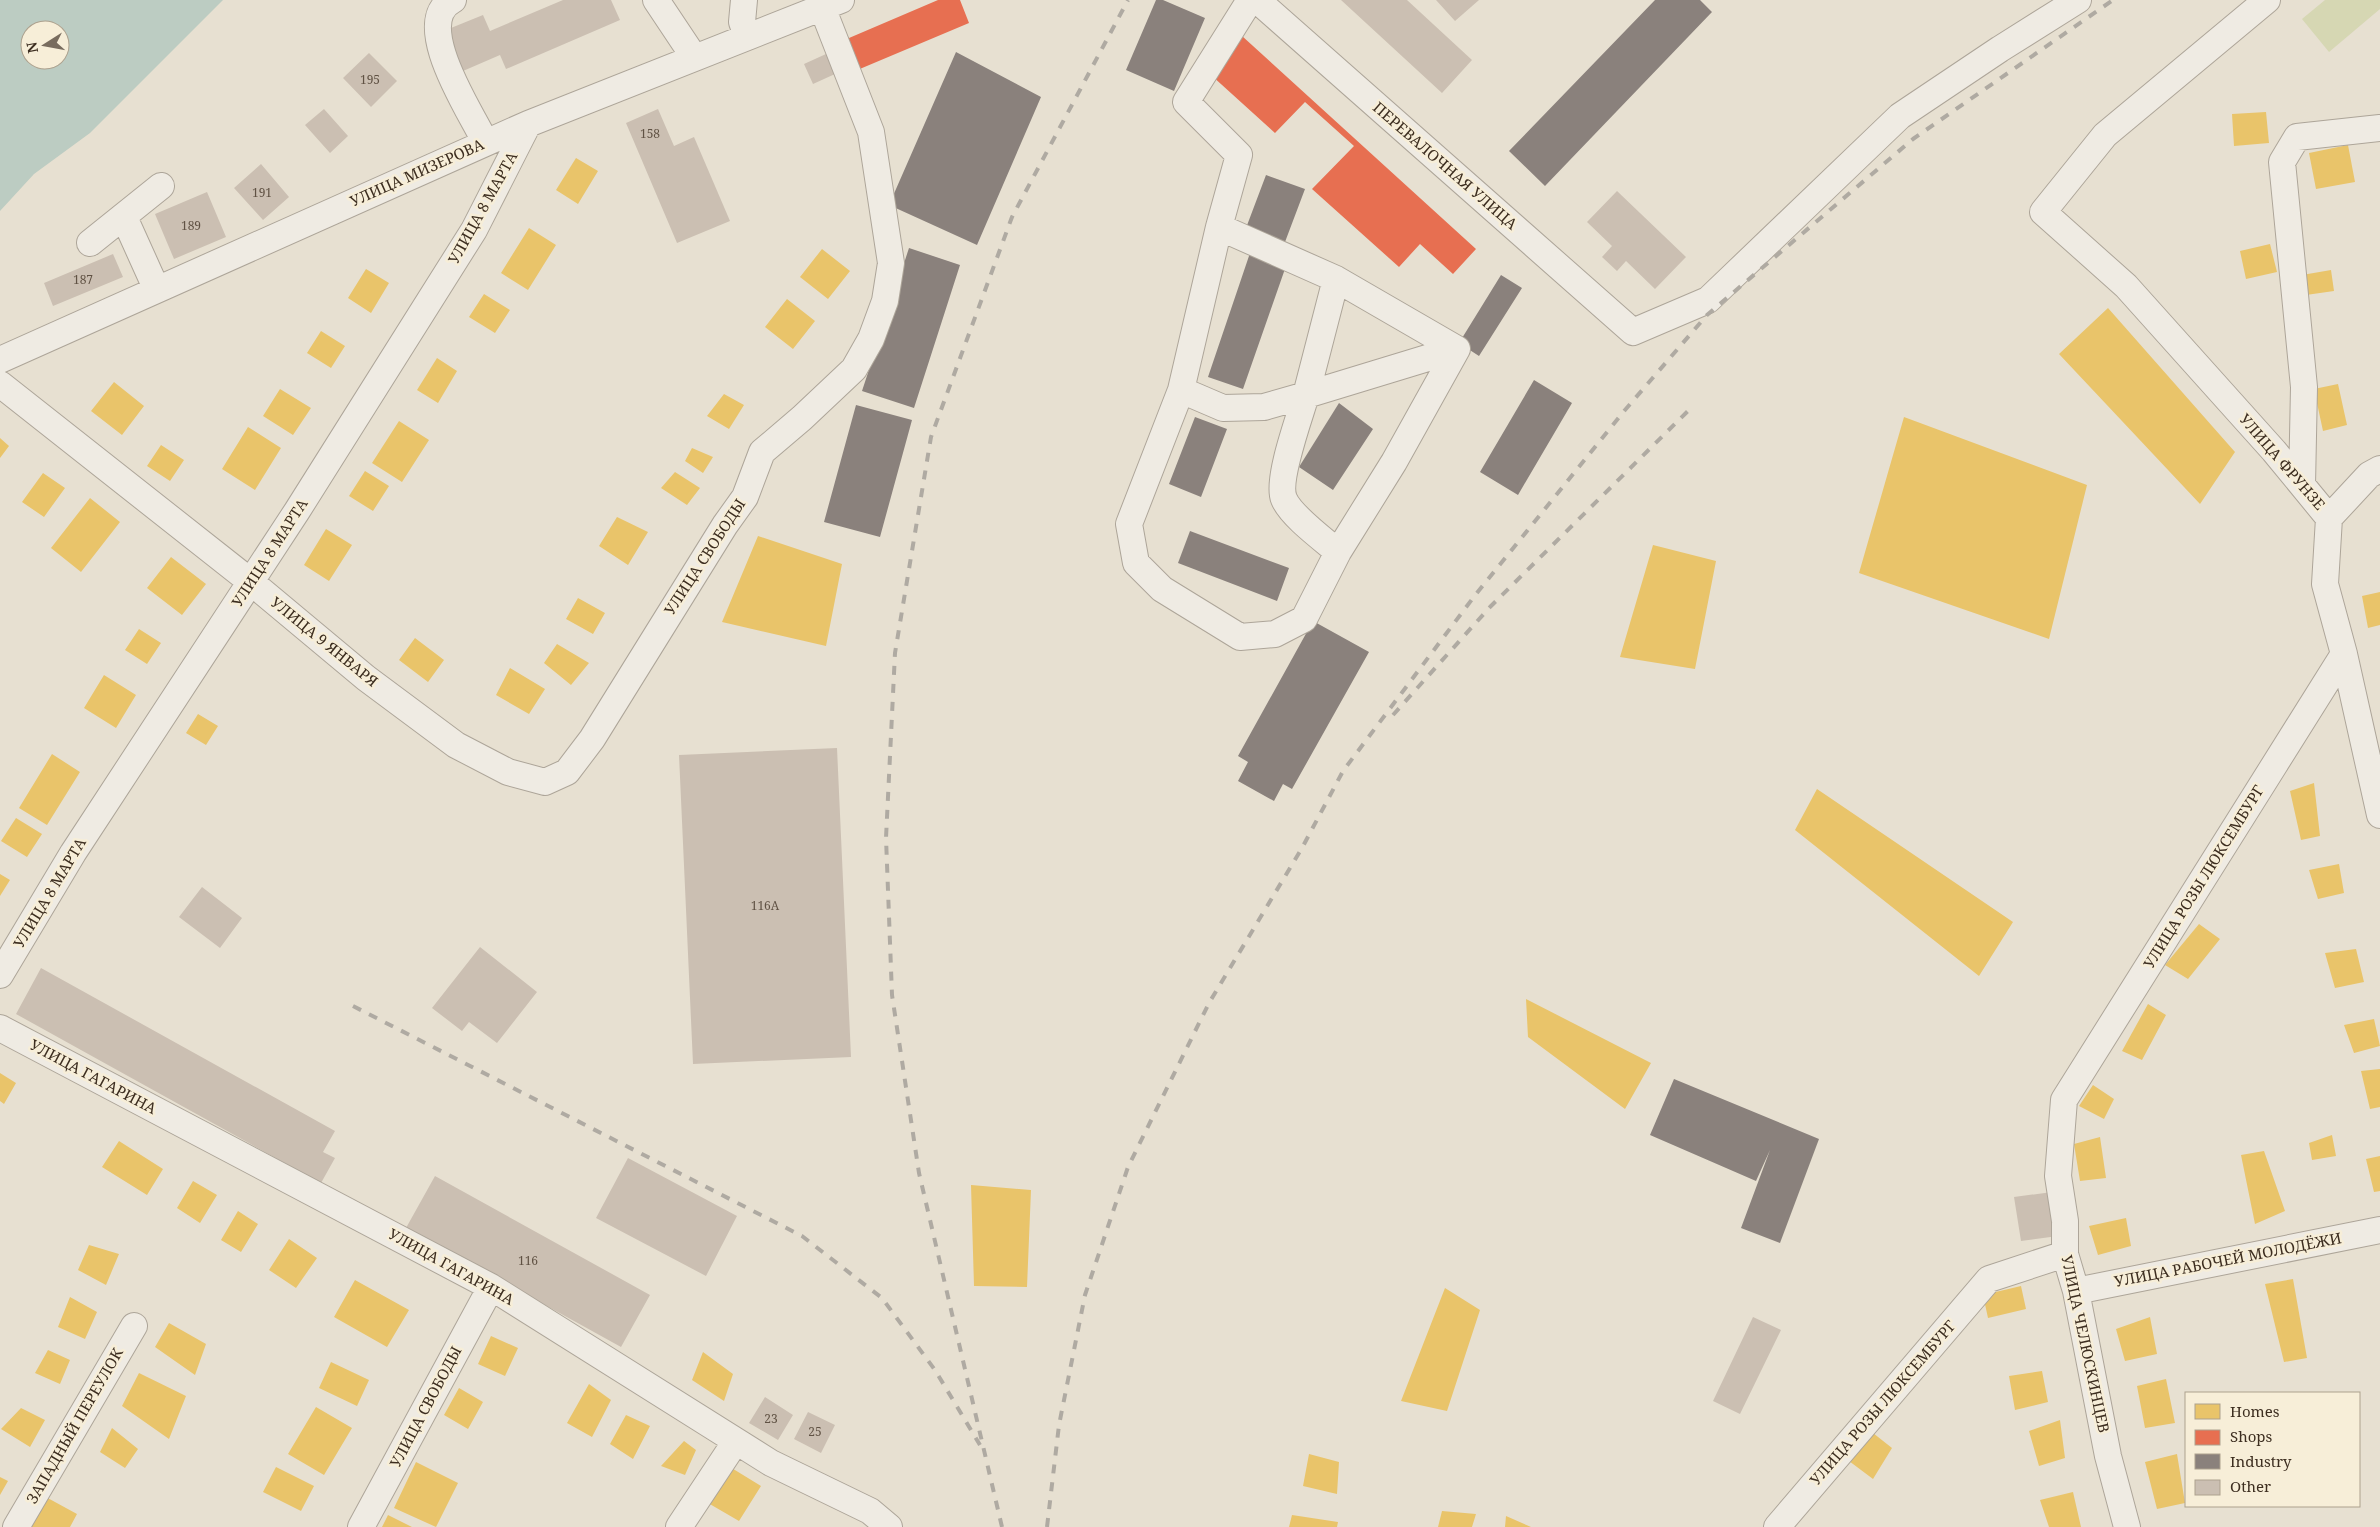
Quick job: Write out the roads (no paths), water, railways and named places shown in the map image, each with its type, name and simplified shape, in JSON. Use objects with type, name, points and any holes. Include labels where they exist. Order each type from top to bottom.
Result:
[{"type":"street","points":[[453,0],[445,4],[437,20],[443,57],[480,132],[483,144]]},
{"type":"street","points":[[656,0],[694,57]]},
{"type":"street","points":[[744,0],[742,22],[747,36]]},
{"type":"street","points":[[1250,0],[1186,102],[1239,154],[1219,227],[1180,390],[1129,524],[1136,563],[1162,589],[1240,637],[1275,634],[1304,619],[1338,552],[1394,462],[1456,349]]},
{"type":"street","name":"ПЕРЕВАЛОЧНАЯ УЛИЦА","points":[[1257,0],[1633,332],[1708,300],[1900,116],[2043,11]]},
{"type":"street","points":[[2043,11],[2078,0]]},
{"type":"street","name":"УЛИЦА ФРУНЗЕ","points":[[2267,0],[2105,135],[2043,212],[2126,286],[2329,518],[2325,584],[2344,654],[2380,815]]},
{"type":"street","name":"УЛИЦА МИЗЕРОВА","points":[[0,360],[156,288],[528,124],[832,4]]},
{"type":"street","name":"УЛИЦА СВОБОДЫ","points":[[545,782],[567,772],[592,739],[719,533],[745,497],[762,452],[854,370],[871,339],[885,301],[891,263],[871,132],[832,4]]},
{"type":"street","name":"УЛИЦА 8 МАРТА","points":[[0,975],[73,853],[251,582],[474,230],[528,124]]},
{"type":"street","points":[[2302,485],[2304,387],[2282,162],[2298,137],[2380,128]]},
{"type":"street","points":[[90,243],[161,186]]},
{"type":"street","points":[[124,217],[156,288]]},
{"type":"street","points":[[1219,227],[1336,280],[1456,349]]},
{"type":"street","points":[[1336,280],[1284,470],[1283,498],[1302,521],[1338,552]]},
{"type":"street","points":[[1180,390],[1223,408],[1264,407],[1456,349]]},
{"type":"street","name":"УЛИЦА 9 ЯНВАРЯ","points":[[0,384],[251,582],[366,678],[456,745],[508,772],[545,782]]},
{"type":"street","points":[[2329,518],[2369,475],[2380,470]]},
{"type":"street","name":"УЛИЦА РОЗЫ ЛЮКСЕМБУРГ","points":[[2064,1100],[2344,654]]},
{"type":"street","name":"УЛИЦА ГАГАРИНА","points":[[0,1028],[491,1287],[771,1463],[870,1511],[889,1527]]},
{"type":"street","name":"УЛИЦА ЧЕЛЮСКИНЦЕВ","points":[[2064,1100],[2058,1176],[2065,1221],[2065,1254],[2076,1291],[2108,1456],[2127,1527]]},
{"type":"street","name":"УЛИЦА РАБОЧЕЙ МОЛОДЁЖИ","points":[[2076,1291],[2380,1230]]},
{"type":"street","name":"УЛИЦА РОЗЫ ЛЮКСЕМБУРГ","points":[[1777,1527],[1989,1279],[2065,1254]]},
{"type":"street","name":"УЛИЦА СВОБОДЫ","points":[[361,1527],[491,1287]]},
{"type":"street","name":"ЗАПАДНЫЙ ПЕРЕУЛОК","points":[[16,1527],[134,1326]]},
{"type":"street","points":[[679,1527],[736,1441]]},
{"type":"railway","points":[[1002,1527],[919,1173],[892,995],[886,838],[895,653],[931,437],[1012,217],[1128,0]]},
{"type":"railway","points":[[1047,1527],[1059,1425],[1085,1295],[1128,1167],[1209,1003],[1302,848],[1343,771],[1476,594],[1625,410],[1707,315],[1913,139],[2113,0]]},
{"type":"railway","points":[[1393,715],[1490,607],[1692,407]]},
{"type":"railway","points":[[353,1006],[802,1236],[882,1298],[935,1370],[980,1445]]}]
